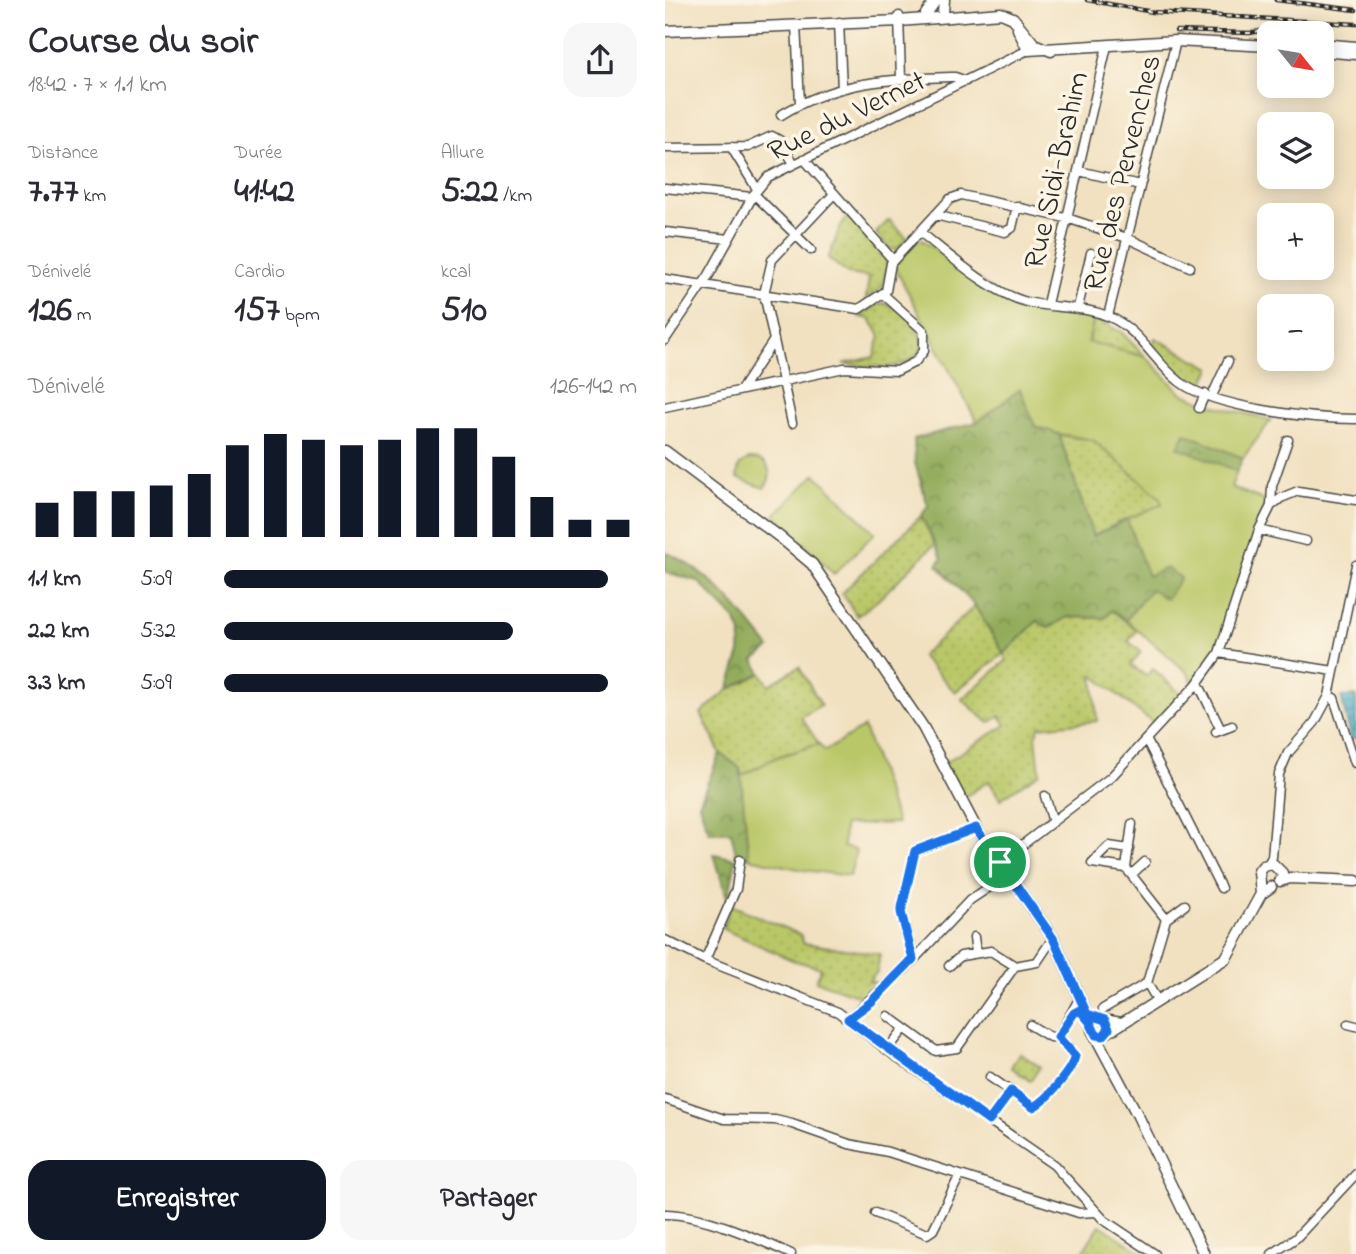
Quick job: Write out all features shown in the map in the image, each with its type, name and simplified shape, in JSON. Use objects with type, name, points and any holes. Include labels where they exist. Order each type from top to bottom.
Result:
[{"type":"main road","points":[[931,16],[936,0]]},
{"type":"main road","points":[[931,16],[944,0]]},
{"type":"main road","points":[[665,31],[1005,14],[1016,22],[1028,46],[1051,51],[1177,41],[1257,45]]},
{"type":"main road","points":[[1334,52],[1356,54]]},
{"type":"main road","points":[[666,452],[782,537],[812,564],[923,727],[976,828],[1053,938],[1077,1004],[1101,1024],[1121,1023],[1226,958],[1261,894],[1281,877],[1356,879]]},
{"type":"main road","points":[[1261,894],[1259,871],[1268,864],[1278,867],[1281,877]]},
{"type":"main road","points":[[1260,883],[1271,887]]},
{"type":"main road","points":[[1077,1004],[1101,1024],[1204,1254]]},
{"type":"street","points":[[899,19],[901,79]]},
{"type":"street","points":[[839,22],[842,89]]},
{"type":"street","points":[[796,25],[800,103]]},
{"type":"street","name":"Rue des Pervenches","points":[[1108,316],[1177,41]]},
{"type":"street","points":[[1334,44],[1356,46]]},
{"type":"street","name":"Rue du Vernet","points":[[665,340],[703,284],[754,193],[768,177],[1015,57],[1028,46]]},
{"type":"street","name":"Rue Sidi-Brahim","points":[[1047,304],[1107,46]]},
{"type":"street","points":[[781,115],[800,103],[871,80],[955,77],[966,81]]},
{"type":"street","points":[[665,148],[748,147],[776,136],[794,164]]},
{"type":"street","points":[[731,147],[754,193],[811,250]]},
{"type":"street","points":[[804,159],[893,260]]},
{"type":"street","points":[[1079,171],[1140,185]]},
{"type":"street","points":[[665,188],[754,193]]},
{"type":"street","points":[[792,423],[764,294],[772,260],[834,194]]},
{"type":"street","points":[[665,279],[859,309],[883,294],[887,288],[893,260],[950,199],[961,195],[1067,218],[1127,238],[1190,267]]},
{"type":"street","points":[[935,215],[1006,232],[1012,228],[1017,206]]},
{"type":"street","points":[[665,232],[730,239]]},
{"type":"street","points":[[920,232],[1003,292],[1026,302],[1078,307],[1108,316],[1134,333],[1179,382],[1208,395],[1281,413],[1356,419]]},
{"type":"street","points":[[1078,307],[1091,253]]},
{"type":"street","points":[[665,407],[850,368],[897,371],[920,358],[926,345],[924,331],[883,294]]},
{"type":"street","points":[[741,390],[774,340]]},
{"type":"street","points":[[1199,408],[1228,361]]},
{"type":"street","points":[[1000,862],[1111,777],[1198,682],[1219,653],[1259,530],[1271,506],[1272,486],[1288,440]]},
{"type":"street","points":[[1271,506],[1298,491],[1356,500]]},
{"type":"street","points":[[1259,530],[1305,541]]},
{"type":"street","points":[[1268,864],[1272,856],[1275,788],[1283,762],[1315,722],[1329,696],[1356,565]]},
{"type":"street","points":[[1219,653],[1334,671]]},
{"type":"street","points":[[1198,682],[1219,731],[1232,726]]},
{"type":"street","points":[[1329,696],[1334,698],[1355,763]]},
{"type":"street","points":[[1146,739],[1221,888]]},
{"type":"street","points":[[1045,796],[1053,822]]},
{"type":"street","points":[[1132,824],[1129,871],[1166,919]]},
{"type":"street","points":[[913,959],[901,912],[915,851],[976,828]]},
{"type":"street","points":[[1129,849],[1109,846],[1093,858],[1092,863],[1129,871],[1145,862]]},
{"type":"street","points":[[705,960],[736,890],[740,860]]},
{"type":"street","points":[[848,1019],[871,1002],[970,900],[1009,874]]},
{"type":"street","points":[[1101,1024],[1147,983],[1166,919],[1185,905]]},
{"type":"street","points":[[974,937],[976,953]]},
{"type":"street","points":[[949,967],[961,956],[991,951],[1015,966],[1037,962],[1053,938]]},
{"type":"street","points":[[665,940],[705,960],[848,1019],[887,1050],[1064,1174],[1095,1212],[1155,1254]]},
{"type":"street","points":[[888,1016],[936,1051],[957,1048],[1015,966]]},
{"type":"street","points":[[1147,983],[1157,1000]]},
{"type":"street","points":[[1058,1037],[1077,1004]]},
{"type":"street","points":[[990,1077],[1033,1107],[1042,1103],[1073,1067],[1075,1056],[1058,1037],[1050,1037],[1030,1025]]},
{"type":"street","points":[[887,1050],[904,1029]]},
{"type":"street","points":[[989,1121],[1011,1091]]},
{"type":"street","points":[[665,1099],[724,1119],[775,1120],[849,1144],[888,1152],[1079,1213],[1095,1212]]},
{"type":"street","points":[[1272,1254],[1296,1238],[1356,1174]]},
{"type":"street","points":[[875,1213],[927,1234],[933,1230],[960,1175]]},
{"type":"street","points":[[665,1214],[685,1216],[759,1239],[790,1254]]},
{"type":"green space","points":[[848,216],[888,261],[883,287],[866,299],[869,277],[848,274],[828,258],[841,225]]},
{"type":"green space","points":[[889,220],[908,239],[895,250],[889,248],[876,233]]},
{"type":"green space","points":[[922,240],[1007,300],[1034,309],[1092,316],[1094,319],[1088,342],[1146,357],[1181,393],[1205,403],[1271,420],[1243,458],[1185,433],[1178,447],[1237,471],[1231,487],[1266,501],[1215,651],[1193,682],[1187,672],[1126,620],[1151,589],[1166,599],[1181,578],[1166,568],[1148,576],[1127,519],[1162,504],[1159,497],[1093,440],[1059,434],[1035,426],[1020,389],[977,422],[894,266],[916,242]]},
{"type":"green space","points":[[880,303],[894,307],[908,318],[918,333],[922,348],[915,357],[897,365],[876,367],[843,364],[874,357],[880,336],[870,319],[860,317]]},
{"type":"green space","points":[[1094,319],[1121,332],[1146,357],[1088,342]]},
{"type":"green space","points":[[1155,338],[1211,368],[1202,387],[1177,371],[1152,344]]},
{"type":"green space","points":[[1020,389],[1035,426],[1059,434],[1093,536],[1127,519],[1148,575],[1166,568],[1181,578],[1166,600],[1151,589],[1126,620],[1112,610],[1105,618],[1068,617],[1048,628],[1037,621],[1004,654],[975,606],[937,565],[942,558],[921,516],[928,506],[915,463],[914,439],[977,422]]},
{"type":"green space","points":[[1185,433],[1243,458],[1237,471],[1177,448]]},
{"type":"green space","points":[[1059,435],[1093,440],[1159,496],[1162,504],[1093,537]]},
{"type":"green space","points":[[749,459],[761,461],[768,467],[769,477],[764,488],[737,478],[739,466]]},
{"type":"green space","points":[[815,474],[875,533],[834,574],[775,515]]},
{"type":"green space","points":[[921,516],[935,544],[878,600],[857,616],[842,593]]},
{"type":"green space","points":[[665,552],[710,580],[759,634],[770,648],[754,660],[761,673],[728,690],[740,653],[741,633],[735,619],[698,581],[665,572]]},
{"type":"green space","points":[[975,606],[1004,654],[1037,620],[1048,628],[1068,617],[1105,618],[1112,610],[1137,631],[1128,641],[1141,652],[1131,665],[1146,676],[1153,669],[1181,694],[1153,723],[1093,675],[1097,721],[1039,727],[1036,736],[1040,773],[1000,799],[989,781],[963,798],[944,763],[1006,725],[1000,716],[989,723],[962,699],[1007,660],[1003,654],[955,692],[921,656]]},
{"type":"green space","points":[[799,667],[821,705],[801,717],[819,744],[777,757],[741,776],[740,768],[720,753],[701,713],[728,690],[761,673],[769,685]]},
{"type":"green space","points":[[864,727],[897,823],[844,825],[843,847],[856,850],[850,876],[803,870],[749,858],[741,776],[777,757],[819,744],[825,751]]},
{"type":"green space","points":[[720,753],[740,768],[749,858],[736,854],[731,832],[709,832],[699,804]]},
{"type":"green space","points":[[714,854],[736,859],[728,901]]},
{"type":"green space","points":[[731,905],[801,935],[803,943],[880,954],[877,972],[869,981],[884,985],[869,999],[816,981],[821,968],[792,960],[723,929]]},
{"type":"green space","points":[[1020,1053],[1040,1067],[1030,1081],[1011,1067]]},
{"type":"green space","points":[[1100,1225],[1144,1254],[1081,1254]]},
{"type":"water","points":[[1356,696],[1356,739],[1351,739],[1341,697]]},
{"type":"railway","points":[[1087,0],[1153,12],[1356,24]]},
{"type":"railway","points":[[1276,0],[1356,10]]},
{"type":"railway","points":[[1176,31],[1257,32]]},
{"type":"route","points":[[976,828],[1000,862],[1059,948],[1087,1014],[1108,1022],[1109,1029],[1106,1035],[1096,1035],[1080,1010],[1074,1013],[1058,1037],[1075,1056],[1073,1067],[1058,1081],[1042,1103],[1033,1107],[1011,1091],[989,1121],[887,1050],[848,1019],[871,1002],[913,959],[901,912],[915,851],[976,828]]}]
